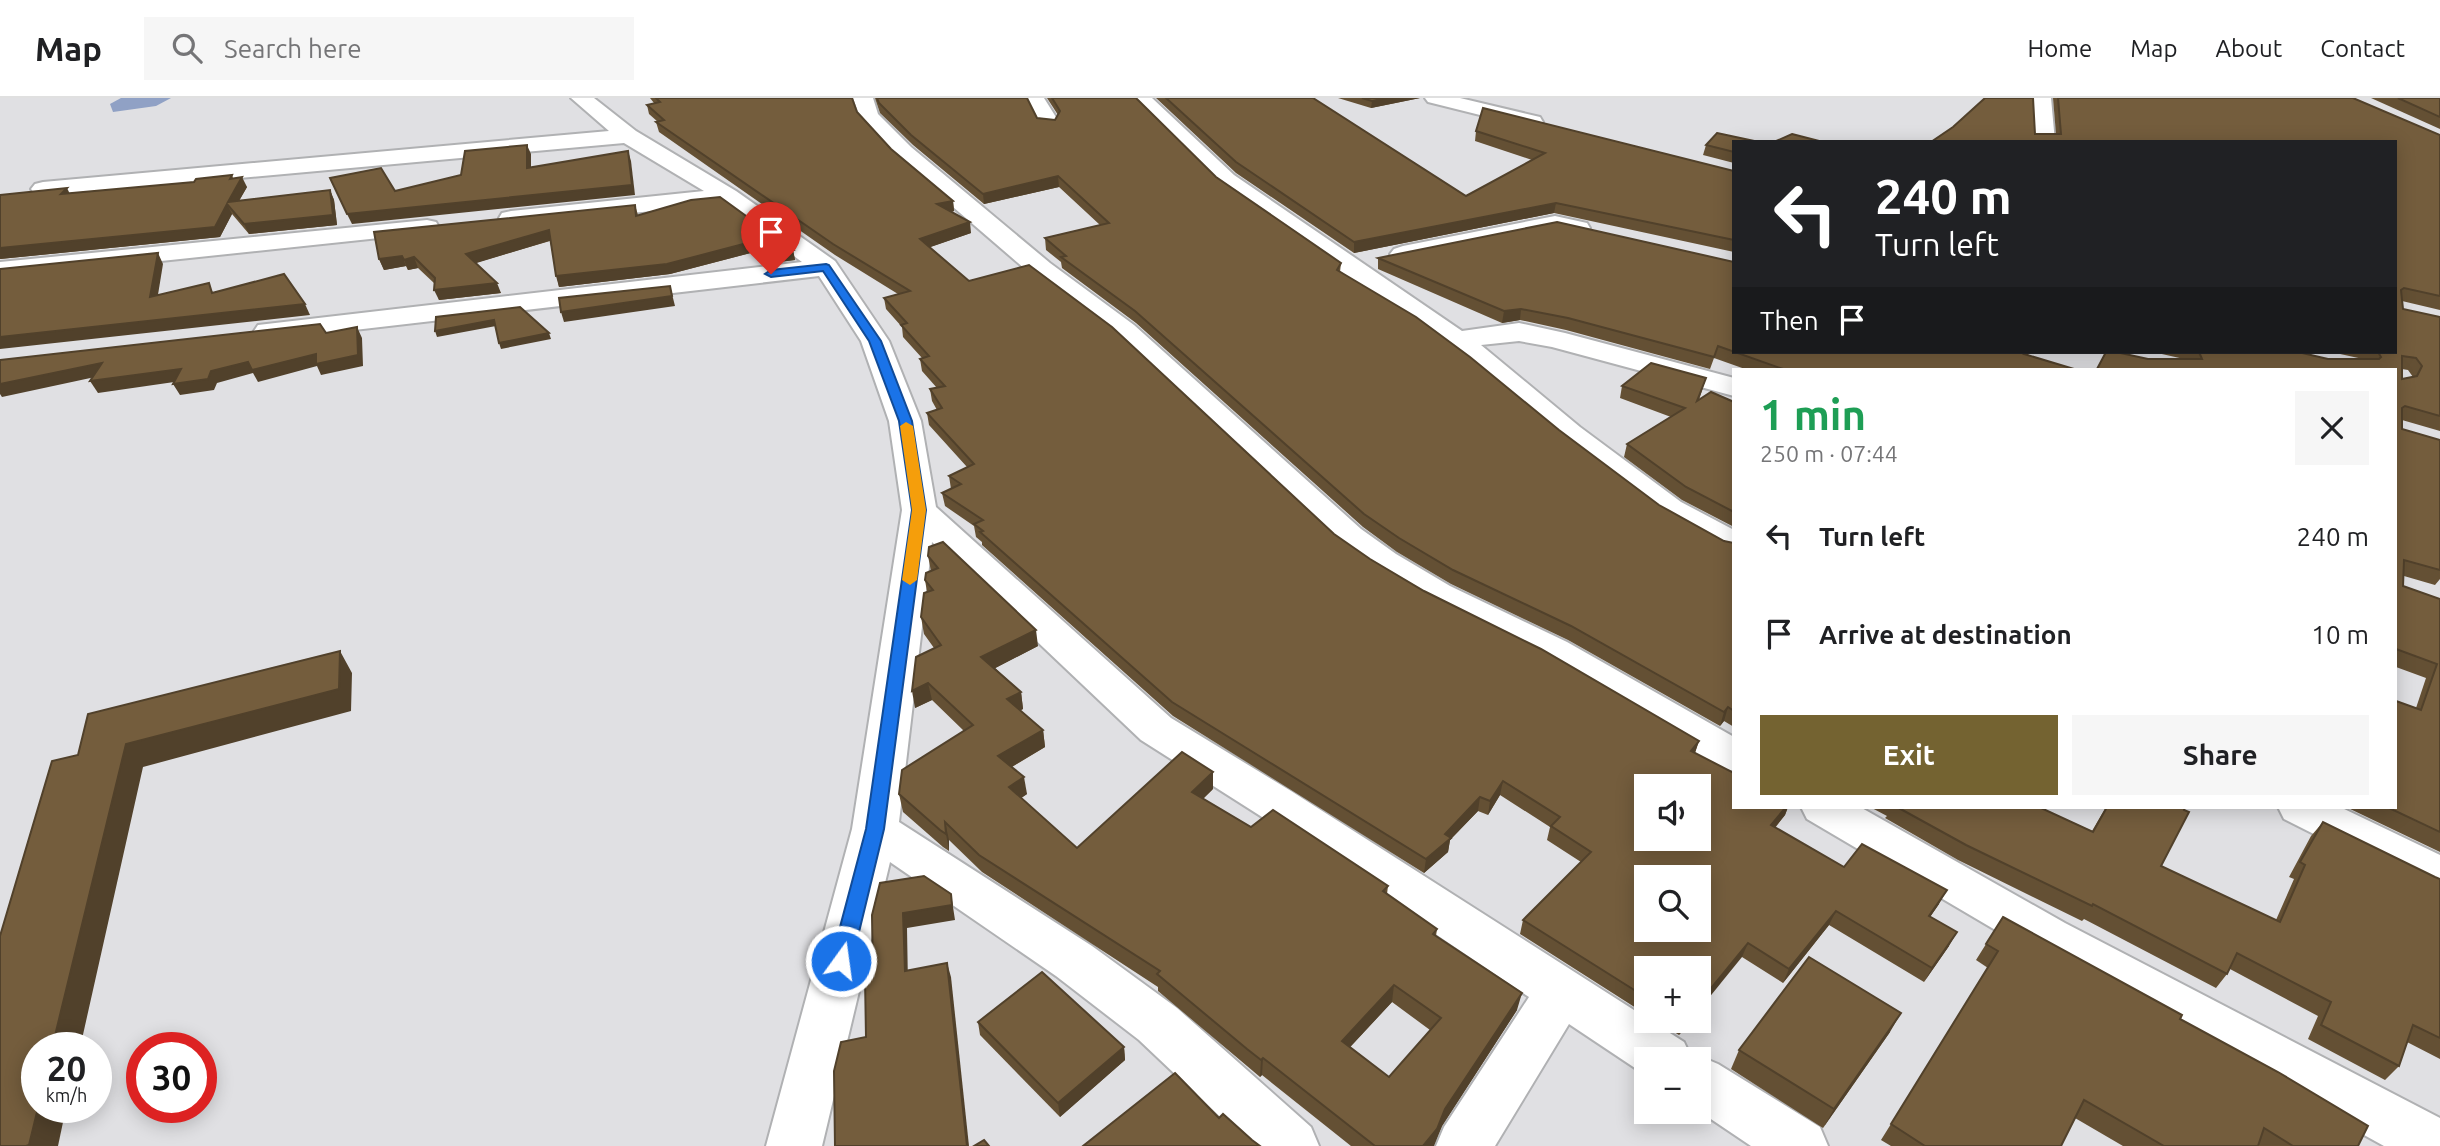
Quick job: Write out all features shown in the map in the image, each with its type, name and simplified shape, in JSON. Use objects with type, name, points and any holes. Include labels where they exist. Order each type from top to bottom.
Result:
[{"type":"street","points":[[581,98],[628,136],[728,196],[826,267],[875,341],[905,421],[919,510],[875,829],[794,1146]]},
{"type":"street","points":[[863,98],[868,116],[903,152],[1041,269],[1125,331],[1348,537],[1383,562],[1437,594],[1553,651],[1732,755]]},
{"type":"street","points":[[1034,98],[1048,121]]},
{"type":"street","points":[[1140,98],[1226,180],[1457,340],[1569,434],[1670,509],[1732,543]]},
{"type":"street","points":[[1435,98],[1557,129]]},
{"type":"street","points":[[2041,98],[2045,140]]},
{"type":"street","points":[[43,189],[628,136]]},
{"type":"street","points":[[481,221],[728,196]]},
{"type":"street","points":[[1350,265],[1555,223],[1602,232]]},
{"type":"street","points":[[0,270],[453,224]]},
{"type":"street","points":[[248,333],[826,267]]},
{"type":"street","points":[[1457,340],[1520,332],[1732,386]]},
{"type":"street","points":[[919,510],[1156,729],[1275,803],[1647,1047]]},
{"type":"street","points":[[1825,809],[2048,937],[2438,1146]]},
{"type":"street","points":[[2304,809],[2440,876]]},
{"type":"street","points":[[875,829],[1074,961],[1158,1024],[1291,1146]]},
{"type":"street","points":[[1464,1146],[1561,991]]},
{"type":"street","points":[[1711,1089],[1800,1146]]},
{"type":"water","points":[[121,98],[171,98],[156,106],[113,112],[110,104]]},
{"type":"building","points":[[656,98],[852,98],[857,112],[891,149],[953,201],[937,204],[970,222],[920,239],[969,281],[1029,265],[1112,327],[1334,534],[1424,591],[1541,649],[1699,741],[1691,751],[1732,772],[1732,809],[1784,809],[1771,825],[1844,867],[1862,844],[1947,890],[1929,916],[1957,932],[1932,968],[1836,911],[1789,969],[1748,943],[1711,988],[1711,956],[1634,956],[1634,990],[1523,920],[1591,852],[1551,826],[1560,817],[1503,781],[1490,801],[1480,797],[1445,834],[1451,838],[1426,859],[1172,702],[980,532],[983,531],[974,524],[983,520],[942,493],[961,484],[949,476],[974,464],[927,413],[942,408],[930,389],[945,386],[920,359],[929,356],[901,325],[907,323],[884,298],[910,291],[833,244],[656,122],[664,120],[647,105],[660,102]]},
{"type":"building","points":[[877,98],[1027,98],[1037,118],[1055,120],[1060,111],[1052,98],[1136,98],[1216,177],[1341,263],[1337,270],[1416,317],[1659,505],[1724,541],[1732,543],[1732,710],[1728,707],[1724,712],[1571,626],[1453,570],[1364,514],[1135,311],[1061,257],[1066,256],[1045,238],[1109,223],[1058,176],[983,194],[911,135]]},
{"type":"building","points":[[1166,98],[1313,98],[1466,196],[1545,153],[1476,131],[1483,108],[1732,170],[1732,240],[1556,203],[1354,242],[1236,162]]},
{"type":"building","points":[[1362,98],[1387,98],[1372,101]]},
{"type":"building","points":[[1985,98],[2033,98],[2035,134],[2061,134],[2058,98],[2353,98],[2440,135],[2440,296],[2404,288],[2401,290],[2403,309],[2440,317],[2440,416],[2405,406],[2402,408],[2402,429],[2440,440],[2440,570],[2404,560],[2403,586],[2440,599],[2440,832],[2391,809],[2397,809],[2397,701],[2421,710],[2437,664],[2397,649],[2397,368],[2098,368],[2105,354],[2125,354],[2148,359],[2202,359],[2200,354],[2307,354],[2328,359],[2379,359],[2379,354],[2397,354],[2397,140],[1934,140]],"holes":[[[2402,356],[2416,358],[2422,366],[2417,376],[2402,379]]]},
{"type":"building","points":[[2398,98],[2440,98],[2440,117]]},
{"type":"building","points":[[1717,133],[1750,140],[1732,140],[1732,152],[1706,145]]},
{"type":"building","points":[[1792,134],[1815,140],[1778,140]]},
{"type":"building","points":[[527,145],[527,168],[628,151],[632,185],[347,214],[330,178],[381,168],[395,191],[461,175],[465,151]]},
{"type":"building","points":[[232,175],[230,179],[242,177],[228,202],[330,190],[333,215],[244,224],[227,204],[215,227],[0,248],[0,195],[67,188],[61,194],[194,182],[196,179]]},
{"type":"building","points":[[720,197],[793,250],[769,252],[759,240],[667,264],[556,276],[549,230],[466,254],[497,283],[434,290],[435,278],[414,257],[404,260],[402,256],[379,259],[374,232],[635,205],[636,216],[691,200]]},
{"type":"building","points":[[1557,222],[1732,262],[1732,351],[1718,346],[1714,357],[1568,318],[1521,309],[1504,311],[1378,258]]},
{"type":"building","points":[[158,253],[150,297],[209,283],[212,293],[284,274],[305,304],[0,337],[0,269]]},
{"type":"building","points":[[670,286],[672,296],[561,312],[559,298]]},
{"type":"building","points":[[520,307],[549,333],[499,343],[494,320],[435,331],[436,317]]},
{"type":"building","points":[[320,324],[326,333],[357,327],[358,355],[316,364],[316,354],[252,370],[248,362],[211,371],[208,379],[173,384],[181,369],[90,381],[102,363],[0,384],[0,360]]},
{"type":"building","points":[[1741,354],[2024,354],[2071,368],[1780,368]]},
{"type":"building","points":[[1651,363],[1706,378],[1697,401],[1711,392],[1732,401],[1732,511],[1686,487],[1627,444],[1685,408],[1622,386]]},
{"type":"building","points":[[943,542],[1036,630],[981,657],[1021,692],[1007,699],[1043,730],[998,756],[1024,777],[1009,787],[1077,848],[1182,752],[1213,772],[1192,792],[1251,827],[1273,810],[1388,886],[1383,891],[1437,929],[1433,934],[1522,993],[1445,1109],[1437,1129],[1423,1146],[1375,1146],[1263,1058],[1261,1060],[1247,1049],[1157,974],[1160,971],[979,855],[945,822],[946,834],[940,830],[899,794],[902,770],[973,725],[928,683],[912,691],[916,657],[941,645],[921,617],[924,593],[933,590],[925,580],[926,573],[938,568],[928,556],[929,547]],"holes":[[[1394,985],[1441,1018],[1389,1077],[1342,1041]]]},
{"type":"building","points":[[340,651],[339,689],[126,744],[56,1032],[21,1032],[21,1123],[34,1123],[29,1145],[0,1146],[0,936],[52,761],[78,755],[88,714]]},
{"type":"building","points":[[1901,809],[2043,809],[2093,832],[2106,809],[2184,809],[2189,812],[2161,866],[2280,922],[2305,865],[2300,862],[2323,822],[2440,879],[2440,1038],[2413,1025],[2399,1066],[2321,1025],[2331,1002],[2237,953],[2227,974],[2093,904],[2092,906],[1966,845]]},
{"type":"building","points":[[924,876],[951,894],[952,905],[903,913],[905,971],[947,963],[967,1146],[835,1146],[834,1071],[841,1042],[866,1037],[865,978],[873,977],[872,915],[880,883]]},
{"type":"building","points":[[2003,917],[2182,1015],[2180,1019],[2278,1072],[2368,1126],[2358,1146],[2293,1146],[2264,1128],[2258,1146],[2164,1146],[2084,1100],[2061,1146],[1925,1146],[1891,1124],[1998,951],[1986,944]]},
{"type":"building","points":[[1809,957],[1901,1013],[1834,1109],[1739,1050]]},
{"type":"building","points":[[1042,972],[1124,1047],[1058,1103],[978,1022]]},
{"type":"building","points":[[1175,1073],[1219,1118],[1223,1114],[1260,1146],[1083,1146]]},
{"type":"building","points":[[984,1140],[989,1146],[974,1146]]},
{"type":"slow traffic","points":[[906,426],[919,510],[910,580]]},
{"type":"route","points":[[771,274],[826,267],[875,341],[905,421],[919,510],[875,829],[841,961]]}]
